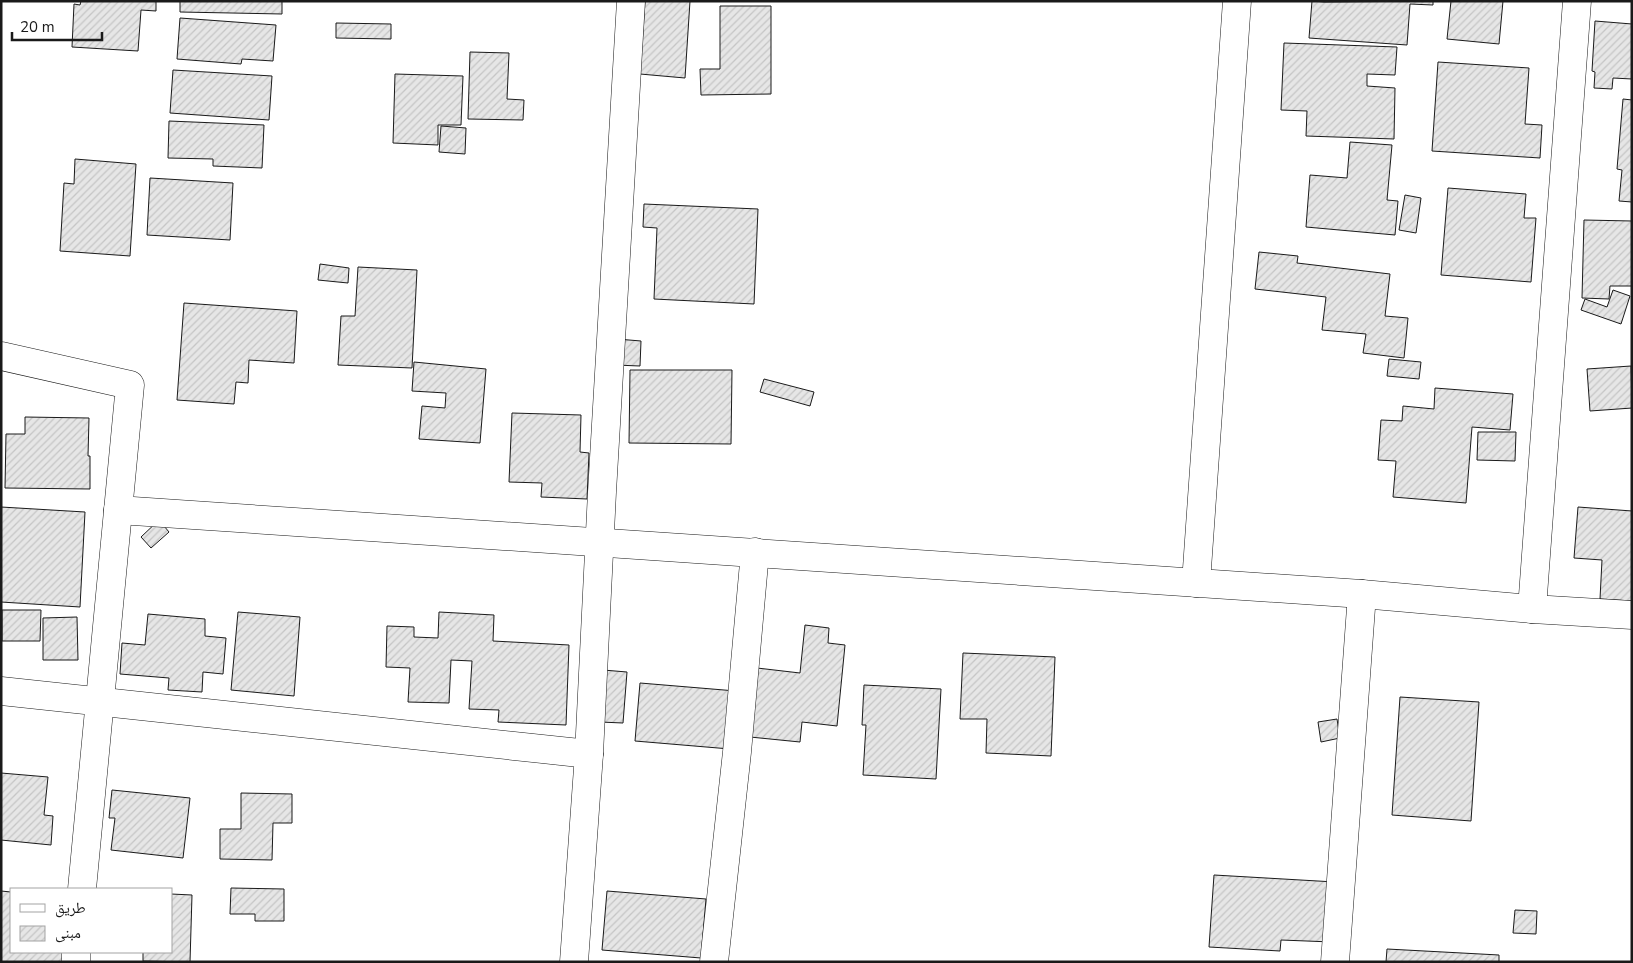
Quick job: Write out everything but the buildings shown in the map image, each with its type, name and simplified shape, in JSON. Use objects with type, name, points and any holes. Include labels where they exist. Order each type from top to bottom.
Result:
[{"type":"street","points":[[574,962],[589,754],[599,542],[631,1]]},
{"type":"street","points":[[1196,583],[1237,1]]},
{"type":"street","points":[[1532,610],[1577,1]]},
{"type":"street","points":[[1,356],[130,385],[82,888]]},
{"type":"street","points":[[118,510],[1362,594],[1532,610],[1632,615]]},
{"type":"street","points":[[714,962],[737,752],[755,552]]},
{"type":"street","points":[[1335,962],[1362,594]]},
{"type":"street","points":[[1,691],[589,754]]}]
